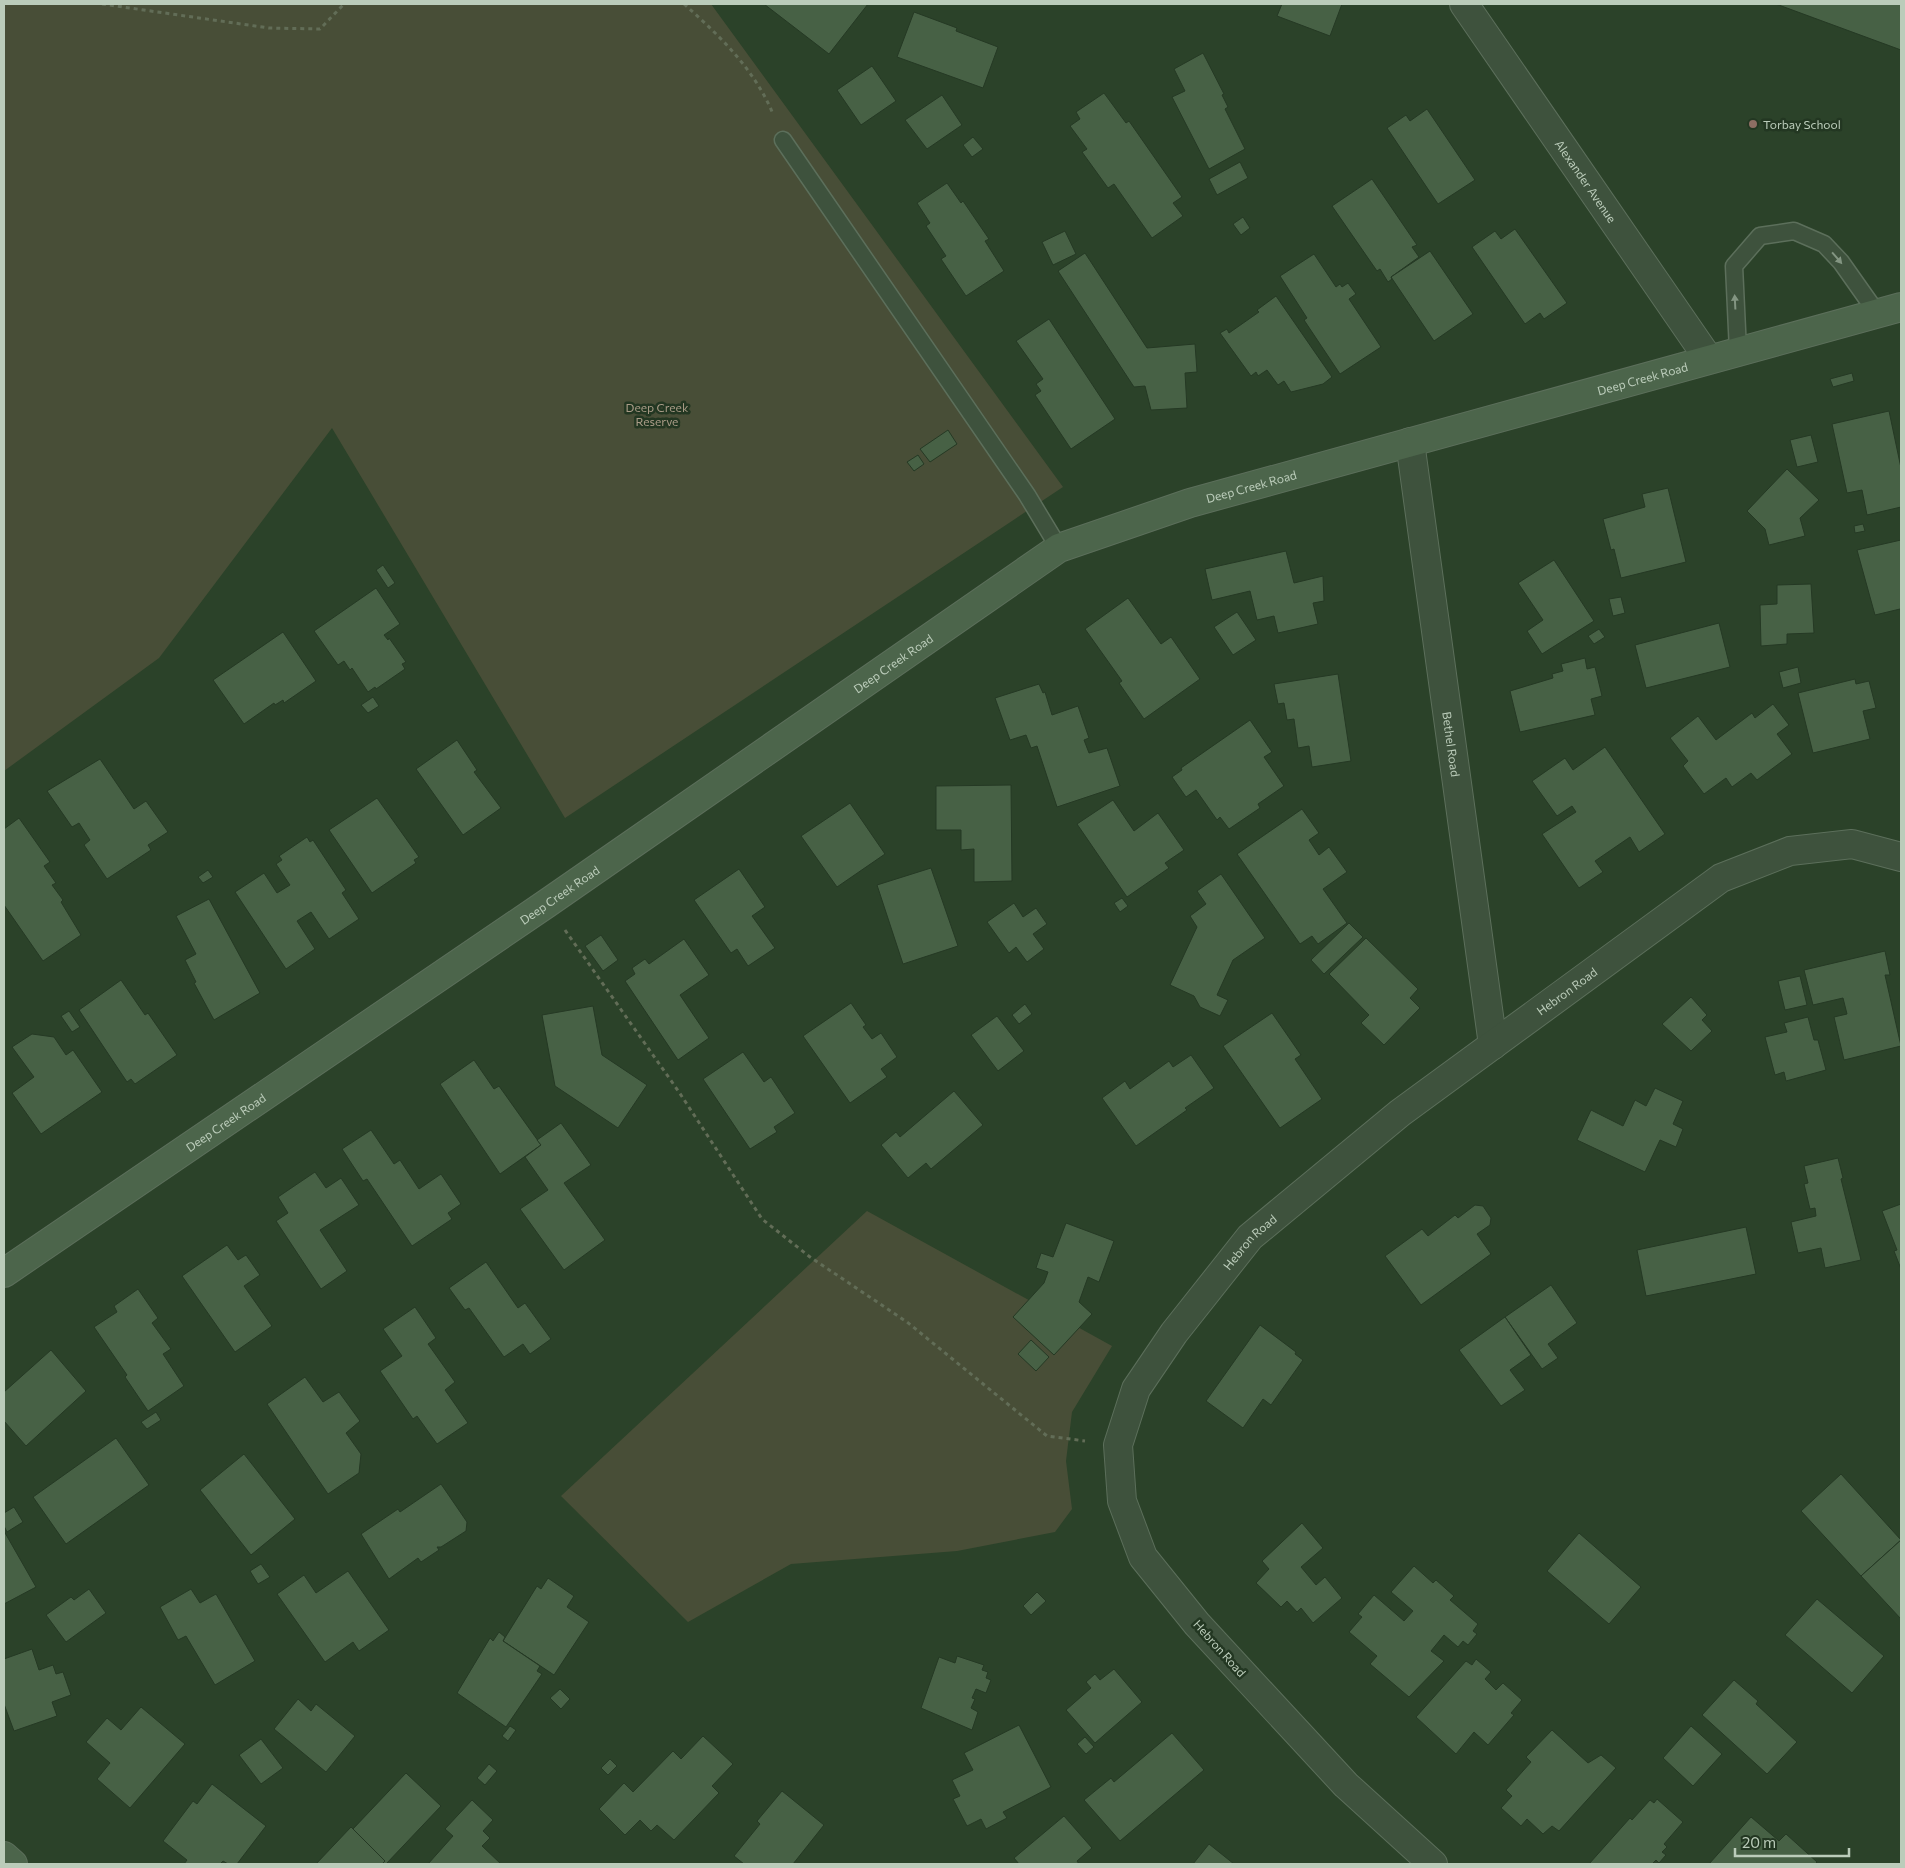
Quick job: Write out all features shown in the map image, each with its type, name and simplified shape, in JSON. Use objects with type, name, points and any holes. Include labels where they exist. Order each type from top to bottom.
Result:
[{"type":"main road","name":"Deep Creek Road","points":[[4,1273],[546,904],[1059,548],[1190,503],[1708,358],[1889,310]]},
{"type":"main road","points":[[4,1856],[13,1864]]},
{"type":"street","name":"Alexander Avenue","points":[[1464,4],[1708,358]]},
{"type":"street","name":"Bethel Road","points":[[1410,442],[1493,1045]]},
{"type":"street","name":"Hebron Road","points":[[1433,1864],[1346,1785],[1197,1624],[1143,1557],[1122,1501],[1118,1445],[1136,1389],[1174,1333],[1250,1237],[1400,1113],[1721,878],[1790,851],[1852,844],[1901,857]]},
{"type":"lane","points":[[783,140],[1027,494],[1059,548]]},
{"type":"lane","points":[[1738,351],[1734,266],[1760,236],[1794,230],[1824,244],[1889,310]]},
{"type":"path","points":[[102,4],[269,28],[320,28],[344,4]]},
{"type":"path","points":[[684,4],[718,34],[764,94],[783,140]]},
{"type":"path","points":[[546,904],[679,1092],[762,1219],[810,1257],[907,1322],[1047,1436],[1118,1445]]},
{"type":"green space","name":"Deep Creek Reserve","points":[[4,4],[711,4],[1063,487],[565,818],[332,428],[159,658],[4,771]]},
{"type":"green space","points":[[867,1211],[1112,1346],[1072,1412],[1066,1461],[1072,1509],[1055,1532],[957,1551],[791,1564],[688,1622],[561,1496]]},
{"type":"building","points":[[764,4],[868,4],[829,54]]},
{"type":"building","points":[[1282,4],[1342,4],[1330,36],[1277,16]]},
{"type":"building","points":[[1776,4],[1901,4],[1901,50]]},
{"type":"building","points":[[914,12],[957,28],[956,31],[998,47],[983,88],[897,57]]},
{"type":"building","points":[[1203,53],[1224,94],[1222,95],[1228,107],[1225,109],[1245,149],[1209,169],[1172,97],[1185,91],[1174,69]]},
{"type":"building","points":[[872,66],[896,101],[861,125],[837,90]]},
{"type":"building","points":[[1104,93],[1126,123],[1129,121],[1182,197],[1173,203],[1183,216],[1152,238],[1114,184],[1108,188],[1082,152],[1087,149],[1070,126],[1080,119],[1076,112]]},
{"type":"building","points":[[942,95],[962,125],[927,149],[905,120]]},
{"type":"building","points":[[1427,109],[1475,180],[1438,204],[1387,128],[1406,115],[1410,121]]},
{"type":"building","points":[[973,137],[983,149],[972,157],[963,145]]},
{"type":"building","points":[[1240,162],[1248,178],[1217,195],[1209,179]]},
{"type":"building","points":[[1372,179],[1417,245],[1412,247],[1419,257],[1391,277],[1392,279],[1388,282],[1380,269],[1377,271],[1332,206]]},
{"type":"building","points":[[947,183],[961,203],[963,201],[989,239],[985,241],[1004,271],[966,296],[941,259],[946,256],[926,226],[930,223],[917,203]]},
{"type":"building","points":[[1243,217],[1250,228],[1241,235],[1233,224]]},
{"type":"building","points":[[1515,229],[1567,303],[1544,319],[1540,313],[1525,324],[1472,247],[1495,231],[1501,239]]},
{"type":"building","points":[[1065,231],[1076,254],[1053,265],[1042,242]]},
{"type":"building","points":[[1430,251],[1473,314],[1434,341],[1391,277]]},
{"type":"building","points":[[1085,253],[1147,348],[1195,344],[1197,372],[1185,373],[1187,408],[1151,410],[1145,386],[1134,387],[1058,271]]},
{"type":"building","points":[[1314,254],[1336,287],[1340,284],[1342,287],[1348,283],[1356,294],[1349,299],[1381,347],[1340,374],[1304,320],[1307,318],[1280,276]]},
{"type":"building","points":[[1276,296],[1332,377],[1323,384],[1291,392],[1284,381],[1278,385],[1267,370],[1258,376],[1256,372],[1251,376],[1220,333],[1227,329],[1229,333],[1259,312],[1257,310]]},
{"type":"building","points":[[1049,319],[1115,419],[1071,449],[1035,395],[1041,391],[1036,384],[1043,379],[1016,341]]},
{"type":"building","points":[[1852,373],[1854,381],[1833,387],[1830,379]]},
{"type":"building","points":[[1889,411],[1901,468],[1901,507],[1867,515],[1862,490],[1847,493],[1832,424]]},
{"type":"building","points":[[948,430],[957,444],[930,462],[920,449]]},
{"type":"building","points":[[1811,435],[1818,462],[1797,467],[1790,440]]},
{"type":"building","points":[[918,455],[924,464],[914,471],[907,462]]},
{"type":"building","points":[[1787,469],[1819,500],[1800,518],[1805,536],[1769,545],[1765,529],[1747,511]]},
{"type":"building","points":[[1668,488],[1686,562],[1621,578],[1614,549],[1611,550],[1603,519],[1645,507],[1642,494]]},
{"type":"building","points":[[1863,524],[1865,531],[1855,533],[1854,526]]},
{"type":"building","points":[[1901,540],[1901,613],[1900,609],[1875,615],[1857,550]]},
{"type":"building","points":[[1286,551],[1294,583],[1323,576],[1324,601],[1313,603],[1318,624],[1278,633],[1274,616],[1257,620],[1250,591],[1212,600],[1205,569]]},
{"type":"building","points":[[1554,560],[1594,621],[1542,654],[1527,631],[1543,620],[1518,583]]},
{"type":"building","points":[[383,565],[395,583],[388,588],[376,570]]},
{"type":"building","points":[[1811,584],[1814,633],[1787,634],[1787,644],[1761,646],[1760,605],[1777,604],[1777,585]]},
{"type":"building","points":[[376,588],[400,624],[384,635],[388,640],[389,638],[406,662],[402,664],[405,669],[376,689],[375,687],[368,692],[352,668],[350,670],[344,661],[338,665],[314,631]]},
{"type":"building","points":[[1621,597],[1625,613],[1613,616],[1609,599]]},
{"type":"building","points":[[1128,598],[1161,644],[1171,637],[1200,679],[1144,719],[1119,683],[1122,681],[1085,629]]},
{"type":"building","points":[[1237,612],[1256,640],[1233,655],[1214,627]]},
{"type":"building","points":[[1719,623],[1730,667],[1646,688],[1635,645]]},
{"type":"building","points":[[1599,629],[1605,637],[1594,644],[1588,636]]},
{"type":"building","points":[[283,632],[316,681],[284,703],[283,700],[275,705],[274,703],[244,724],[213,680]]},
{"type":"building","points":[[1585,658],[1587,669],[1595,667],[1602,696],[1591,699],[1595,715],[1520,732],[1510,691],[1553,678],[1552,674],[1563,671],[1561,664]]},
{"type":"building","points":[[1798,667],[1801,683],[1783,688],[1779,672]]},
{"type":"building","points":[[1338,674],[1351,761],[1312,767],[1309,746],[1298,748],[1294,719],[1287,720],[1284,703],[1278,704],[1274,684]]},
{"type":"building","points":[[1855,679],[1856,684],[1869,681],[1876,708],[1863,711],[1870,739],[1813,753],[1798,693]]},
{"type":"building","points":[[1039,684],[1043,693],[1045,692],[1052,715],[1078,706],[1089,738],[1084,740],[1089,753],[1107,748],[1120,786],[1057,807],[1037,746],[1031,748],[1026,735],[1010,740],[995,698]]},
{"type":"building","points":[[373,697],[379,706],[368,713],[361,705]]},
{"type":"building","points":[[1773,704],[1789,725],[1777,734],[1792,754],[1757,780],[1751,773],[1732,787],[1726,778],[1704,794],[1683,766],[1688,761],[1670,738],[1698,716],[1716,740],[1752,713],[1755,718]]},
{"type":"building","points":[[1250,720],[1272,752],[1264,757],[1284,786],[1258,804],[1260,808],[1229,829],[1220,817],[1217,820],[1196,790],[1186,797],[1172,777],[1182,770],[1181,768]]},
{"type":"building","points":[[457,740],[477,770],[474,772],[501,808],[463,835],[416,769]]},
{"type":"building","points":[[1605,747],[1665,834],[1639,852],[1630,837],[1595,861],[1603,872],[1579,888],[1542,834],[1576,812],[1572,806],[1557,816],[1532,781],[1565,758],[1573,770]]},
{"type":"building","points":[[100,759],[134,809],[146,801],[168,832],[148,845],[151,850],[107,879],[84,845],[90,840],[79,823],[72,827],[47,791]]},
{"type":"building","points":[[1011,785],[1012,881],[974,882],[974,849],[961,850],[961,830],[936,830],[936,786]]},
{"type":"building","points":[[377,798],[419,857],[414,860],[416,863],[372,893],[329,830]]},
{"type":"building","points":[[1113,800],[1134,831],[1158,813],[1184,850],[1165,863],[1169,868],[1127,897],[1077,824]]},
{"type":"building","points":[[850,803],[885,854],[837,887],[801,836]]},
{"type":"building","points":[[1302,809],[1319,833],[1309,840],[1319,855],[1329,847],[1347,872],[1323,889],[1347,923],[1318,944],[1312,936],[1300,944],[1237,854]]},
{"type":"building","points":[[19,818],[50,862],[44,866],[56,883],[52,885],[63,900],[61,902],[81,935],[43,961],[4,905],[4,829]]},
{"type":"building","points":[[307,837],[310,842],[313,840],[346,890],[342,893],[359,919],[329,939],[311,912],[297,921],[315,949],[286,969],[235,892],[264,873],[277,893],[290,885],[276,864],[282,860],[279,856]]},
{"type":"building","points":[[931,868],[958,946],[903,964],[877,885]]},
{"type":"building","points":[[739,869],[765,907],[752,916],[775,948],[748,966],[737,949],[731,953],[694,900]]},
{"type":"building","points":[[208,870],[213,877],[203,883],[198,877]]},
{"type":"building","points":[[1221,874],[1265,938],[1233,960],[1217,995],[1228,1000],[1220,1016],[1200,1007],[1194,996],[1170,985],[1197,927],[1190,916],[1206,904],[1197,891]]},
{"type":"building","points":[[1122,898],[1128,906],[1120,912],[1114,903]]},
{"type":"building","points":[[209,899],[260,993],[214,1020],[194,983],[196,982],[185,960],[196,954],[176,916]]},
{"type":"building","points":[[1014,903],[1023,917],[1036,908],[1047,924],[1033,934],[1044,949],[1027,962],[1016,947],[1009,953],[987,922]]},
{"type":"building","points":[[1349,923],[1363,937],[1324,974],[1311,960]]},
{"type":"building","points":[[601,935],[618,960],[603,971],[585,946]]},
{"type":"building","points":[[1366,938],[1418,989],[1410,998],[1420,1008],[1384,1045],[1361,1023],[1369,1015],[1329,974]]},
{"type":"building","points":[[684,939],[709,975],[680,995],[709,1038],[678,1060],[625,981],[635,974],[632,968],[645,959],[649,964]]},
{"type":"building","points":[[1885,951],[1890,975],[1885,975],[1901,1046],[1844,1060],[1834,1017],[1847,1014],[1843,998],[1813,1005],[1804,970]]},
{"type":"building","points":[[1800,976],[1807,1005],[1785,1010],[1778,981]]},
{"type":"building","points":[[121,980],[145,1015],[148,1013],[177,1055],[135,1084],[131,1079],[127,1082],[79,1010]]},
{"type":"building","points":[[1691,997],[1707,1015],[1702,1020],[1712,1031],[1691,1051],[1662,1024]]},
{"type":"building","points":[[851,1003],[866,1025],[863,1027],[872,1039],[881,1033],[897,1057],[881,1069],[887,1077],[850,1103],[803,1036]]},
{"type":"building","points":[[1025,1004],[1032,1014],[1019,1024],[1012,1015]]},
{"type":"building","points":[[593,1006],[602,1055],[647,1085],[618,1128],[555,1086],[542,1015]]},
{"type":"building","points":[[69,1011],[80,1027],[72,1032],[61,1016]]},
{"type":"building","points":[[1272,1013],[1301,1055],[1295,1059],[1322,1099],[1280,1128],[1223,1046]]},
{"type":"building","points":[[997,1016],[1024,1051],[998,1071],[971,1035]]},
{"type":"building","points":[[1808,1017],[1814,1040],[1818,1040],[1826,1070],[1786,1081],[1784,1072],[1775,1075],[1765,1037],[1787,1032],[1784,1023]]},
{"type":"building","points":[[32,1034],[54,1037],[66,1055],[73,1050],[102,1092],[41,1134],[12,1093],[34,1077],[12,1047]]},
{"type":"building","points":[[743,1052],[764,1082],[771,1077],[795,1113],[774,1127],[777,1132],[750,1149],[703,1079]]},
{"type":"building","points":[[1191,1055],[1214,1088],[1185,1108],[1187,1110],[1136,1146],[1102,1098],[1125,1081],[1130,1089],[1169,1061],[1173,1067]]},
{"type":"building","points":[[474,1060],[494,1089],[499,1086],[541,1145],[500,1174],[440,1084]]},
{"type":"building","points":[[1655,1088],[1683,1101],[1673,1124],[1683,1129],[1676,1147],[1660,1140],[1645,1172],[1577,1140],[1591,1110],[1623,1126],[1635,1100],[1646,1106]]},
{"type":"building","points":[[954,1091],[983,1125],[931,1169],[926,1163],[908,1178],[881,1145],[896,1132],[900,1137]]},
{"type":"building","points":[[561,1123],[591,1165],[564,1183],[605,1240],[564,1270],[520,1209],[548,1190],[525,1157],[541,1145],[537,1140]]},
{"type":"building","points":[[371,1130],[394,1164],[400,1160],[419,1189],[441,1174],[461,1204],[448,1213],[452,1219],[412,1246],[367,1179],[363,1181],[342,1149]]},
{"type":"building","points":[[1838,1158],[1843,1178],[1841,1179],[1861,1260],[1825,1268],[1821,1248],[1798,1253],[1791,1222],[1816,1216],[1815,1208],[1810,1209],[1804,1184],[1808,1183],[1804,1166]]},
{"type":"building","points":[[315,1172],[326,1188],[341,1178],[359,1205],[320,1230],[347,1271],[321,1289],[276,1221],[288,1213],[278,1197]]},
{"type":"building","points":[[1901,1204],[1901,1269],[1894,1251],[1897,1250],[1882,1211]]},
{"type":"building","points":[[1475,1205],[1483,1206],[1491,1218],[1490,1225],[1477,1234],[1491,1254],[1421,1305],[1385,1256],[1422,1229],[1428,1236],[1455,1215],[1458,1218]]},
{"type":"building","points":[[1066,1223],[1114,1241],[1099,1282],[1088,1277],[1079,1302],[1092,1314],[1054,1355],[1013,1317],[1044,1283],[1048,1272],[1036,1268],[1041,1253],[1053,1257]]},
{"type":"building","points":[[1746,1227],[1756,1274],[1646,1296],[1637,1250]]},
{"type":"building","points":[[227,1245],[238,1260],[246,1255],[260,1275],[244,1286],[272,1326],[235,1352],[182,1276]]},
{"type":"building","points":[[486,1262],[518,1308],[525,1303],[551,1339],[530,1354],[523,1344],[504,1357],[469,1308],[465,1310],[449,1288]]},
{"type":"building","points":[[1551,1285],[1577,1323],[1548,1344],[1558,1358],[1542,1369],[1505,1317]]},
{"type":"building","points":[[138,1289],[158,1318],[152,1323],[171,1349],[163,1354],[184,1386],[148,1411],[125,1377],[127,1375],[94,1327],[117,1312],[114,1306]]},
{"type":"building","points":[[415,1307],[436,1338],[428,1344],[455,1382],[445,1390],[468,1423],[437,1444],[417,1416],[413,1419],[380,1371],[402,1356],[383,1329]]},
{"type":"building","points":[[1505,1317],[1531,1355],[1510,1370],[1525,1390],[1501,1406],[1459,1350]]},
{"type":"building","points":[[1260,1325],[1296,1352],[1295,1354],[1303,1360],[1271,1405],[1263,1399],[1243,1428],[1206,1401]]},
{"type":"building","points":[[1031,1340],[1049,1357],[1036,1371],[1018,1354]]},
{"type":"building","points":[[51,1350],[86,1391],[26,1446],[4,1421],[4,1392]]},
{"type":"building","points":[[305,1377],[323,1402],[339,1392],[360,1421],[346,1433],[361,1454],[359,1473],[328,1494],[267,1404]]},
{"type":"building","points":[[156,1412],[161,1420],[147,1429],[141,1422]]},
{"type":"building","points":[[116,1438],[149,1485],[66,1544],[33,1497]]},
{"type":"building","points":[[244,1454],[295,1519],[251,1555],[200,1490]]},
{"type":"building","points":[[1841,1474],[1901,1540],[1861,1576],[1801,1511]]},
{"type":"building","points":[[441,1484],[467,1522],[466,1531],[441,1547],[437,1547],[439,1550],[421,1562],[418,1558],[389,1579],[361,1534],[398,1509],[400,1512]]},
{"type":"building","points":[[14,1507],[23,1522],[7,1532],[4,1526],[4,1513]]},
{"type":"building","points":[[1302,1523],[1323,1548],[1301,1567],[1316,1585],[1325,1577],[1342,1598],[1313,1623],[1301,1608],[1297,1612],[1287,1601],[1281,1607],[1256,1583],[1269,1569],[1262,1561]]},
{"type":"building","points":[[4,1531],[36,1587],[4,1604]]},
{"type":"building","points":[[1579,1533],[1641,1587],[1609,1624],[1547,1571]]},
{"type":"building","points":[[1901,1540],[1901,1619],[1861,1576]]},
{"type":"building","points":[[261,1564],[270,1577],[258,1584],[250,1571]]},
{"type":"building","points":[[1414,1566],[1433,1583],[1436,1580],[1454,1596],[1450,1600],[1478,1624],[1473,1631],[1477,1634],[1468,1645],[1463,1641],[1458,1647],[1444,1635],[1431,1651],[1444,1661],[1409,1697],[1370,1664],[1377,1656],[1349,1632],[1362,1617],[1358,1614],[1374,1595],[1404,1621],[1413,1611],[1391,1592]]},
{"type":"building","points":[[348,1571],[389,1630],[359,1651],[353,1642],[325,1662],[277,1594],[304,1575],[316,1593]]},
{"type":"building","points":[[548,1578],[574,1596],[567,1607],[589,1622],[554,1675],[503,1641],[537,1586],[541,1589]]},
{"type":"building","points":[[89,1589],[106,1613],[66,1642],[46,1615],[71,1597],[74,1600]]},
{"type":"building","points":[[191,1589],[200,1603],[216,1594],[255,1661],[215,1685],[186,1636],[178,1640],[160,1607]]},
{"type":"building","points":[[1037,1592],[1046,1601],[1031,1615],[1023,1606]]},
{"type":"building","points":[[1817,1599],[1884,1656],[1852,1693],[1785,1635]]},
{"type":"building","points":[[499,1632],[505,1637],[503,1641],[540,1666],[537,1671],[542,1674],[506,1727],[457,1693],[490,1638],[493,1641]]},
{"type":"building","points":[[32,1649],[39,1670],[53,1665],[56,1674],[63,1672],[71,1695],[52,1702],[57,1716],[14,1731],[4,1704],[4,1659]]},
{"type":"building","points":[[957,1656],[984,1665],[982,1670],[988,1672],[986,1678],[991,1680],[986,1693],[976,1689],[972,1698],[975,1699],[971,1708],[978,1712],[972,1730],[921,1708],[939,1657],[955,1663]]},
{"type":"building","points":[[1476,1659],[1491,1672],[1485,1679],[1496,1690],[1503,1683],[1522,1700],[1511,1713],[1514,1715],[1488,1745],[1474,1732],[1456,1754],[1416,1717],[1466,1661],[1472,1665]]},
{"type":"building","points":[[1114,1669],[1142,1702],[1095,1743],[1066,1710],[1091,1688],[1086,1682],[1095,1674],[1100,1680]]},
{"type":"building","points":[[1734,1680],[1758,1701],[1756,1704],[1797,1742],[1767,1774],[1702,1715]]},
{"type":"building","points":[[560,1689],[570,1699],[561,1709],[550,1698]]},
{"type":"building","points":[[298,1699],[311,1711],[316,1704],[355,1736],[326,1772],[274,1729]]},
{"type":"building","points":[[141,1707],[185,1744],[130,1808],[97,1779],[110,1763],[86,1742],[107,1718],[121,1730]]},
{"type":"building","points":[[1019,1725],[1051,1787],[1003,1812],[1007,1818],[986,1829],[981,1819],[967,1826],[953,1799],[960,1796],[952,1780],[973,1770],[964,1753]]},
{"type":"building","points":[[510,1726],[516,1730],[508,1741],[502,1736]]},
{"type":"building","points":[[1691,1726],[1722,1754],[1693,1786],[1663,1758]]},
{"type":"building","points":[[1552,1730],[1588,1763],[1601,1755],[1616,1768],[1559,1831],[1552,1826],[1543,1834],[1527,1819],[1521,1826],[1501,1808],[1512,1796],[1506,1790],[1531,1762],[1526,1757]]},
{"type":"building","points":[[1172,1733],[1204,1770],[1120,1841],[1084,1800],[1111,1778],[1114,1782]]},
{"type":"building","points":[[703,1736],[733,1764],[712,1786],[719,1793],[674,1840],[657,1825],[651,1831],[640,1820],[625,1835],[599,1809],[624,1783],[633,1792],[673,1751],[681,1759]]},
{"type":"building","points":[[1085,1737],[1094,1747],[1086,1754],[1077,1744]]},
{"type":"building","points":[[261,1739],[283,1768],[261,1784],[239,1755]]},
{"type":"building","points":[[610,1759],[617,1766],[608,1775],[601,1768]]},
{"type":"building","points":[[489,1764],[497,1771],[485,1785],[477,1778]]},
{"type":"building","points":[[406,1773],[441,1806],[386,1864],[382,1864],[385,1861],[352,1830]]},
{"type":"building","points":[[212,1784],[266,1826],[237,1864],[228,1864],[223,1861],[220,1864],[184,1864],[187,1860],[163,1841],[193,1801],[197,1804]]},
{"type":"building","points":[[782,1791],[824,1825],[793,1864],[744,1864],[734,1856],[760,1824],[757,1821]]},
{"type":"building","points":[[1657,1799],[1683,1822],[1664,1844],[1667,1847],[1662,1852],[1666,1855],[1659,1863],[1656,1860],[1652,1864],[1589,1864],[1630,1818],[1632,1820],[1650,1800],[1654,1803]]},
{"type":"building","points":[[472,1800],[493,1820],[483,1831],[490,1838],[482,1846],[501,1864],[428,1864],[453,1836],[445,1829]]},
{"type":"building","points":[[1064,1816],[1092,1848],[1077,1861],[1079,1864],[1019,1864],[1014,1858]]},
{"type":"building","points":[[1751,1817],[1779,1841],[1786,1834],[1817,1862],[1815,1864],[1709,1864]]},
{"type":"building","points":[[351,1827],[385,1861],[382,1864],[316,1864]]},
{"type":"building","points":[[1209,1844],[1234,1864],[1193,1864]]},
{"type":"place","name":"Torbay School","points":[[1753,124]]}]
